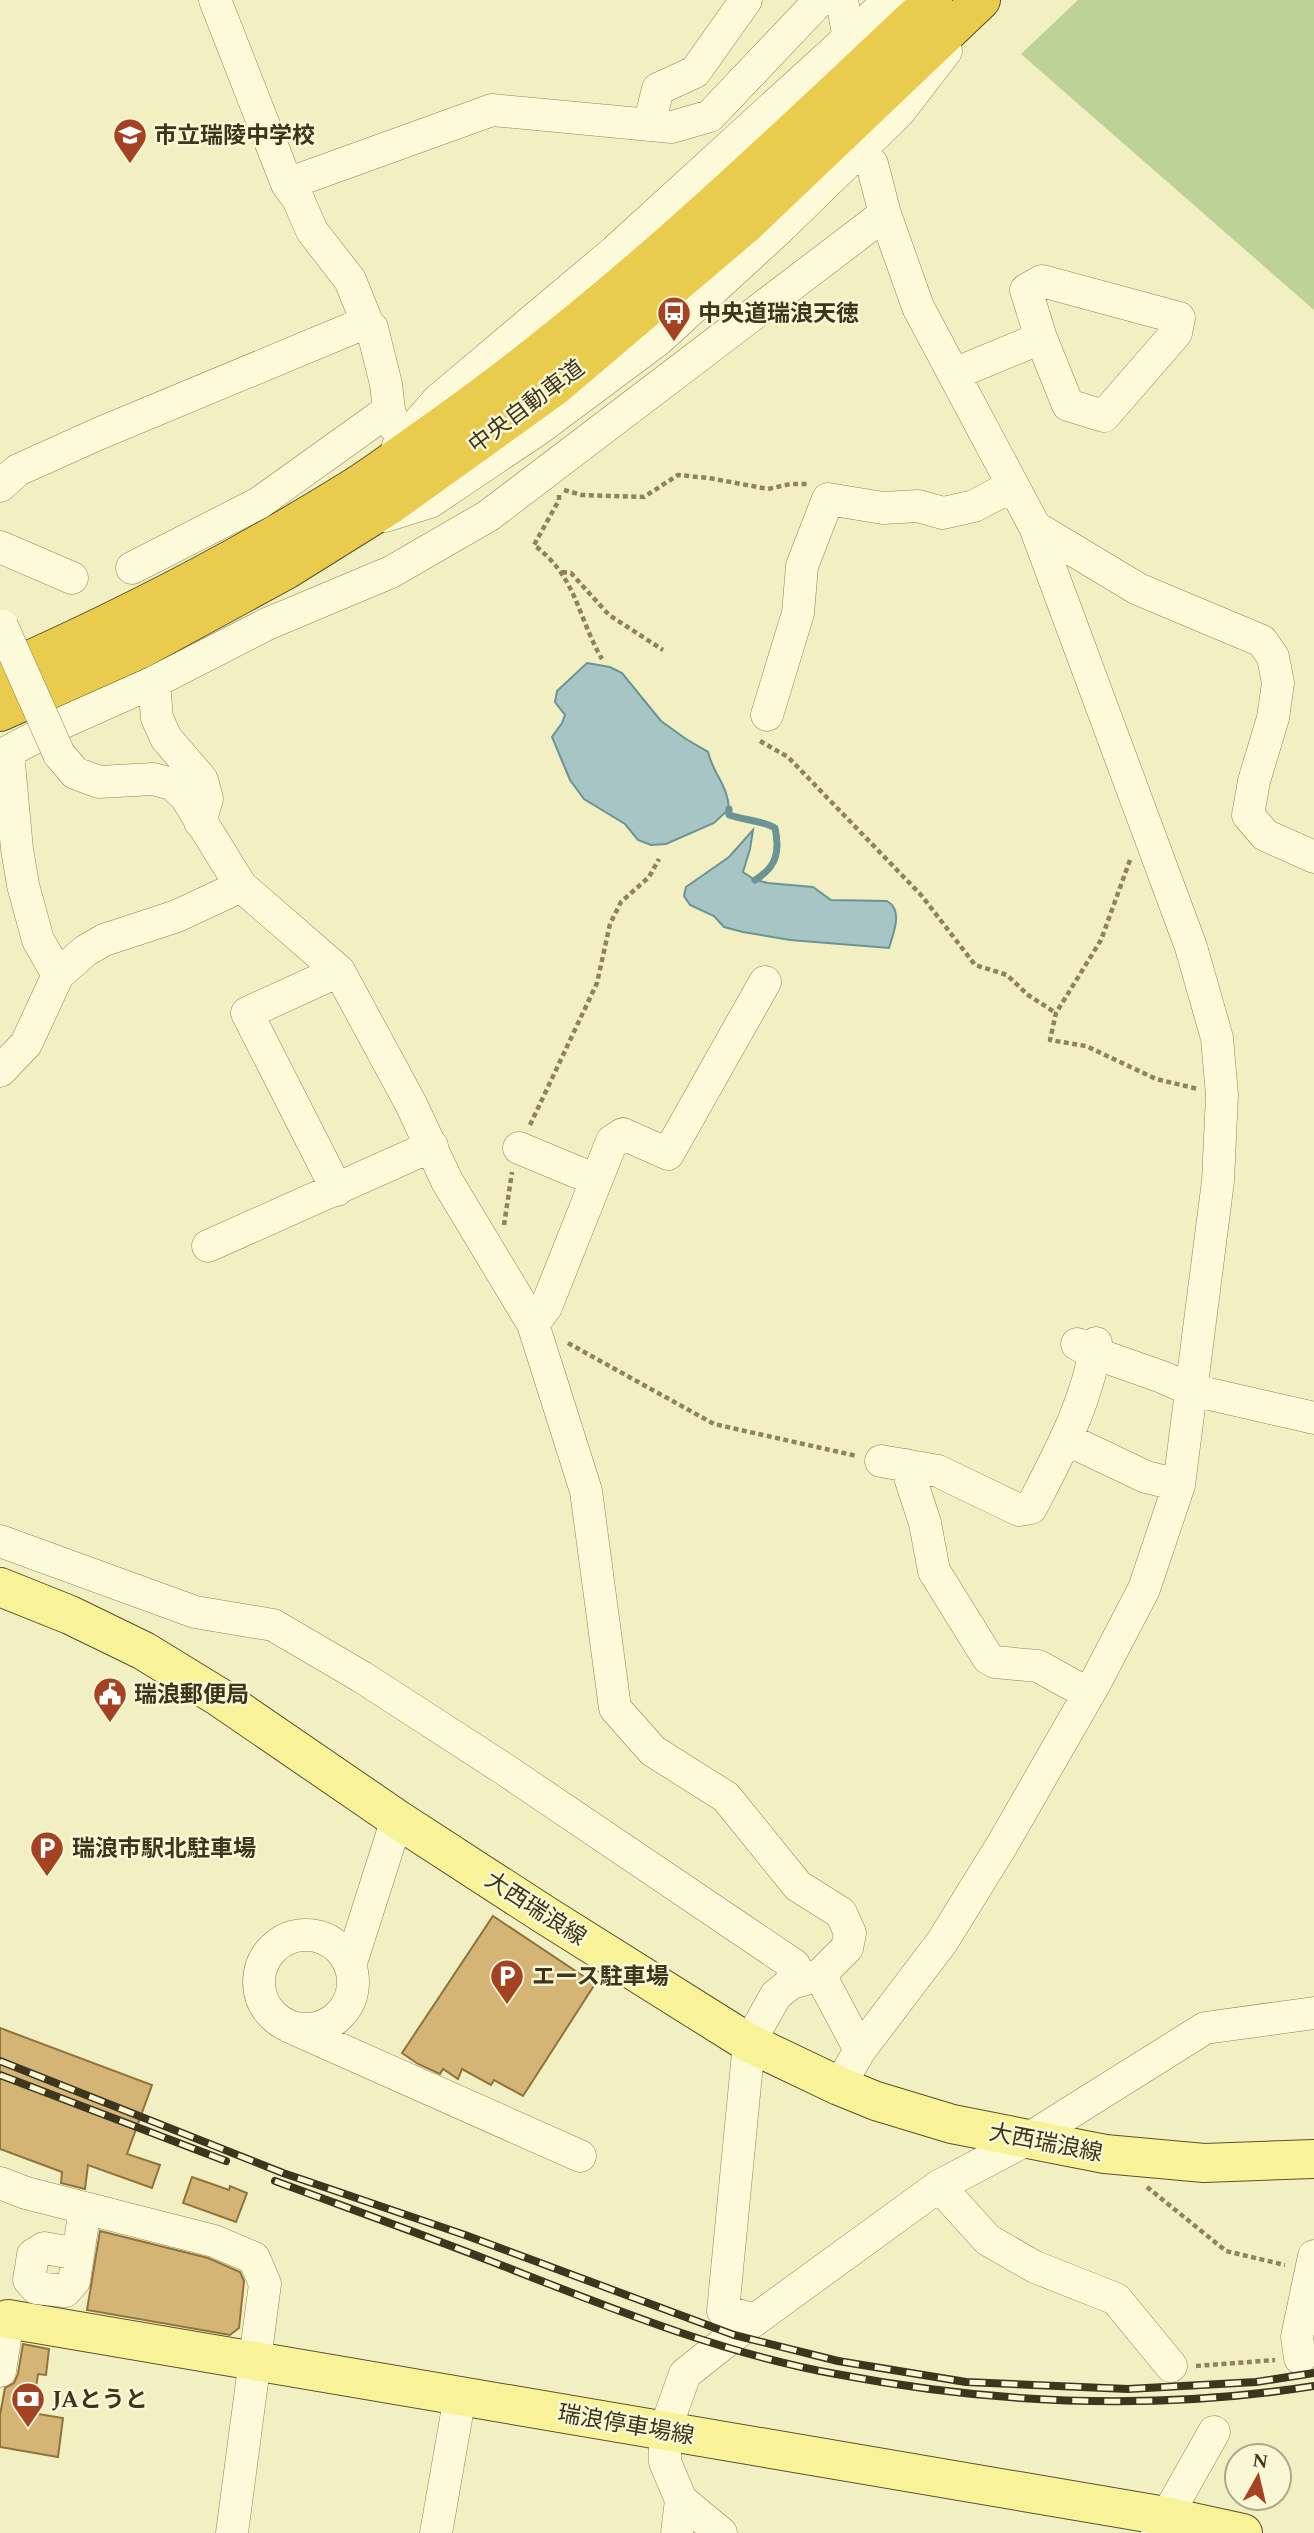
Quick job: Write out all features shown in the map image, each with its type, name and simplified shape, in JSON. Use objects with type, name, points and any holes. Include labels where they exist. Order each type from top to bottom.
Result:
[{"type":"highway","name":"中央自動車道","points":[[0,673],[95,631],[215,569],[371,476],[491,391],[612,295],[728,194],[933,0]]},
{"type":"highway","name":"中央自動車道","points":[[0,712],[139,650],[286,570],[363,522],[554,387],[746,224],[984,0]]},
{"type":"main road","name":"大西瑞浪線","points":[[0,1587],[70,1615],[144,1651],[219,1697],[397,1819],[749,2043],[839,2086],[876,2101],[951,2124],[1105,2154],[1204,2163],[1314,2159]]},
{"type":"main road","name":"瑞浪停車場線","points":[[4,2318],[665,2430],[1161,2525],[1243,2533]]},
{"type":"street","points":[[132,568],[259,503],[391,418],[386,384],[372,328],[367,322],[351,280],[312,231],[298,199],[287,184],[215,0]]},
{"type":"street","points":[[649,125],[658,89],[695,72],[747,0]]},
{"type":"street","points":[[287,184],[492,110],[672,127],[710,116],[820,0]]},
{"type":"street","points":[[842,0],[848,34]]},
{"type":"street","points":[[371,476],[438,400],[615,251],[890,0]]},
{"type":"street","points":[[839,2086],[860,2050],[942,1942],[1002,1845],[1089,1694],[1144,1590],[1179,1485],[1218,1181],[1222,1095],[1217,1038],[1203,983],[1035,527],[918,307],[885,214],[872,164]]},
{"type":"street","points":[[58,975],[38,940],[23,885],[4,754],[267,624],[391,572],[430,531],[488,516],[885,214]]},
{"type":"street","points":[[1042,281],[1179,318],[1176,333],[1104,416],[1068,405],[1041,338],[1026,290],[1042,281]]},
{"type":"street","points":[[0,486],[18,470],[86,439],[367,322]]},
{"type":"street","points":[[954,374],[1041,338]]},
{"type":"street","points":[[762,727],[799,614],[802,566],[828,499],[883,508],[918,506],[943,513],[974,506],[1012,486]]},
{"type":"street","points":[[1035,527],[1138,589],[1262,641],[1273,657],[1279,683],[1273,718],[1254,781],[1248,815],[1265,835],[1314,857]]},
{"type":"street","points":[[0,547],[72,578]]},
{"type":"street","points":[[1,621],[59,754],[75,773],[99,782],[153,779],[172,784],[186,797],[242,886],[339,971],[432,1146],[447,1181],[533,1324],[586,1491],[615,1708],[653,1751],[726,1797],[798,1886],[841,1913],[850,1933],[847,1948],[806,1979],[776,1995],[749,2043],[723,2311],[755,2320]]},
{"type":"street","points":[[154,682],[157,718],[166,738],[202,780],[207,799],[200,822]]},
{"type":"street","points":[[0,1071],[26,1044],[58,975],[85,951],[104,940],[177,916],[242,886]]},
{"type":"street","points":[[337,1190],[247,1013],[339,971]]},
{"type":"street","points":[[533,1324],[545,1307],[612,1141],[622,1134],[667,1154],[765,982]]},
{"type":"street","points":[[208,1246],[432,1146]]},
{"type":"street","points":[[519,1149],[596,1180]]},
{"type":"street","points":[[893,1463],[937,1471],[1019,1510],[1031,1508],[1066,1439],[1089,1347],[1192,1390],[1314,1418]]},
{"type":"street","points":[[1066,1439],[1146,1477],[1179,1485]]},
{"type":"street","points":[[893,1463],[925,1523],[934,1571],[988,1658],[995,1662],[1038,1666],[1089,1694]]},
{"type":"street","points":[[0,1541],[195,1612],[273,1625],[340,1664],[504,1769],[794,1965],[860,2050]]},
{"type":"street","points":[[70,1615],[82,1571]]},
{"type":"street","points":[[290,2026],[305,2029],[320,2027],[339,2015],[352,1996],[351,1966],[397,1819]]},
{"type":"street","points":[[351,1966],[331,1942],[316,1936],[285,1940],[272,1949],[263,1962],[259,1978],[260,1993],[271,2013],[290,2026],[580,2156]]},
{"type":"street","points":[[721,2533],[681,2500],[665,2462],[665,2430],[685,2374],[939,2186],[1028,2139],[1205,2028],[1314,2013]]},
{"type":"street","points":[[0,2183],[26,2193],[214,2241],[254,2258],[265,2284],[232,2533]]},
{"type":"street","points":[[939,2186],[988,2240],[1035,2267],[1116,2299],[1171,2366]]},
{"type":"street","points":[[78,2254],[85,2208]]},
{"type":"street","points":[[1300,2358],[1297,2337],[1312,2263]]},
{"type":"street","points":[[0,2371],[4,2318]]},
{"type":"street","points":[[436,2533],[460,2396]]},
{"type":"street","points":[[1161,2525],[1214,2432]]},
{"type":"street","points":[[677,2533],[681,2500]]},
{"type":"path","points":[[602,659],[590,640],[575,595],[562,572],[551,558],[534,545],[559,500],[560,488],[582,495],[644,497],[678,475],[768,489],[790,484],[815,484],[828,499]]},
{"type":"path","points":[[562,572],[571,573],[609,615],[663,650]]},
{"type":"path","points":[[762,727],[922,896],[975,965],[1007,975],[1028,995],[1056,1013]]},
{"type":"path","points":[[1145,820],[1101,940],[1056,1013],[1050,1040],[1086,1046],[1156,1079],[1222,1095]]},
{"type":"path","points":[[493,1255],[504,1231],[513,1168],[519,1149],[597,983],[610,924],[621,902],[649,877],[659,859]]},
{"type":"path","points":[[533,1324],[714,1424],[893,1463]]},
{"type":"path","points":[[1145,2186],[1226,2251],[1312,2263]]},
{"type":"path","points":[[1171,2366],[1213,2366],[1300,2358]]},
{"type":"green space","points":[[1078,0],[1314,0],[1314,310],[1021,54]]},
{"type":"water","points":[[587,663],[610,667],[622,673],[661,721],[708,752],[726,793],[729,809],[714,823],[666,844],[651,845],[638,840],[625,824],[584,799],[570,780],[552,737],[565,715],[555,702],[557,691]]},
{"type":"water","points":[[753,830],[743,872],[755,880],[768,883],[813,887],[831,900],[887,901],[895,910],[896,916],[889,948],[790,940],[743,932],[724,927],[714,916],[690,905],[684,896],[686,887],[729,857]]},
{"type":"building","name":"エース駐車場","points":[[493,1916],[595,1984],[523,2096],[494,2080],[491,2085],[462,2069],[458,2079],[443,2069],[440,2074],[402,2053]]},
{"type":"building","points":[[0,2028],[152,2085],[127,2154],[160,2165],[152,2188],[88,2165],[85,2189],[61,2183],[62,2172],[0,2149]]},
{"type":"building","points":[[192,2177],[229,2190],[230,2186],[247,2193],[236,2222],[183,2203]]},
{"type":"building","points":[[100,2231],[208,2258],[240,2272],[244,2281],[239,2328],[230,2335],[87,2310]]},
{"type":"building","points":[[23,2344],[49,2349],[46,2375],[38,2374],[32,2413],[63,2418],[58,2457],[0,2447],[0,2415],[5,2388],[14,2383],[18,2374]]},
{"type":"waterway","points":[[729,809],[729,815],[775,828],[775,858],[768,870],[755,880]]},
{"type":"railway","points":[[0,2061],[283,2173],[465,2235],[734,2335],[838,2361],[966,2382],[1128,2389],[1256,2382],[1314,2373]]},
{"type":"railway","points":[[0,2075],[226,2161]]},
{"type":"railway","points":[[275,2181],[705,2341],[836,2374],[955,2392],[1075,2401],[1194,2399],[1314,2386]]},
{"type":"place","name":"市立瑞陵中学校","points":[[130,165]]},
{"type":"place","name":"中央道瑞浪天徳","points":[[674,343]]},
{"type":"place","name":"瑞浪郵便局","points":[[110,1724]]},
{"type":"place","name":"瑞浪市駅北駐車場","points":[[47,1878]]},
{"type":"place","name":"エース駐車場","points":[[507,2006]]},
{"type":"place","name":"JAとうと","points":[[28,2429]]}]
